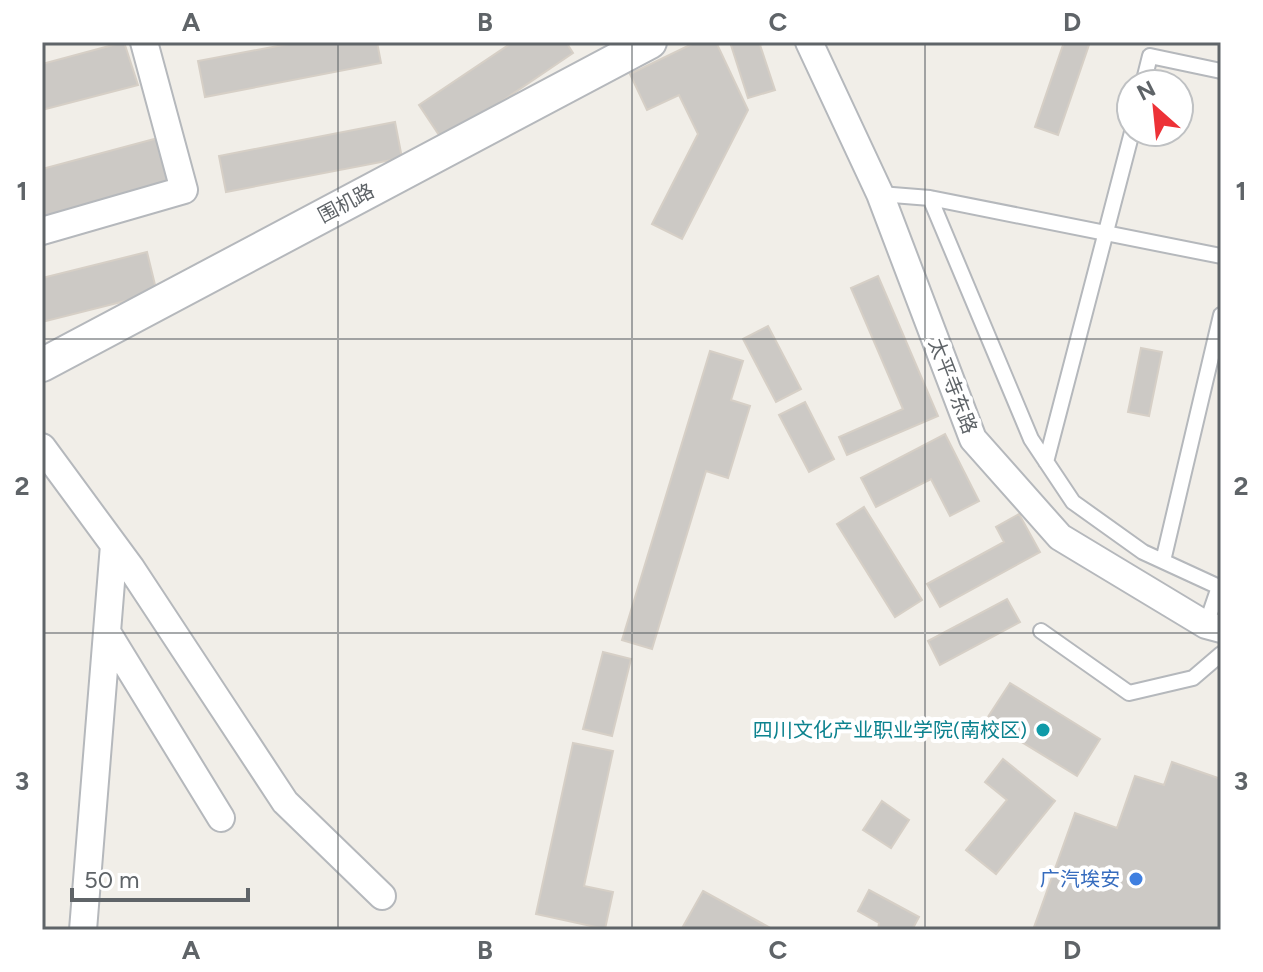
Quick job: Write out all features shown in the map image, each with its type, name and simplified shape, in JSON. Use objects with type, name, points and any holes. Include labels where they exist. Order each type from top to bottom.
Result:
[{"type":"street","points":[[42,231],[184,190],[144,42]]},
{"type":"street","name":"围机路","points":[[42,365],[650,42]]},
{"type":"street","name":"太平寺东路","points":[[809,42],[880,194],[973,439],[1060,537],[1214,627]]},
{"type":"street","points":[[42,447],[114,545],[285,802],[382,896]]},
{"type":"street","points":[[83,930],[114,545]]},
{"type":"street","points":[[107,632],[221,818]]},
{"type":"lane","points":[[1147,68],[1150,56],[1221,71]]},
{"type":"lane","points":[[1046,462],[1128,148]]},
{"type":"lane","points":[[880,194],[930,198],[1221,256]]},
{"type":"lane","points":[[930,198],[1031,439],[1046,462],[1073,502],[1143,552],[1220,587],[1214,627]]},
{"type":"lane","points":[[1163,561],[1221,315]]},
{"type":"lane","points":[[1041,631],[1129,693],[1193,678],[1221,654]]},
{"type":"building","points":[[124,42],[138,85],[42,110],[42,64]]},
{"type":"building","points":[[299,42],[377,42],[381,63],[205,97],[198,61]]},
{"type":"building","points":[[513,42],[566,42],[573,53],[443,141],[419,105]]},
{"type":"building","points":[[696,42],[716,42],[748,110],[682,239],[652,224],[698,134],[679,95],[647,110],[630,74]]},
{"type":"building","points":[[730,42],[770,42],[760,45],[775,90],[748,98]]},
{"type":"building","points":[[1064,42],[1090,42],[1058,135],[1035,127]]},
{"type":"building","points":[[395,122],[402,158],[226,192],[219,156]]},
{"type":"building","points":[[158,138],[171,186],[42,220],[42,169]]},
{"type":"building","points":[[147,252],[157,293],[42,322],[42,278]]},
{"type":"building","points":[[878,276],[938,416],[847,455],[839,437],[903,409],[851,288]]},
{"type":"building","points":[[768,326],[801,389],[776,402],[743,339]]},
{"type":"building","points":[[1141,348],[1162,352],[1149,416],[1128,412]]},
{"type":"building","points":[[710,351],[743,361],[731,400],[750,406],[728,478],[706,471],[652,649],[622,640]]},
{"type":"building","points":[[805,402],[834,459],[809,472],[779,415]]},
{"type":"building","points":[[945,434],[979,501],[950,516],[931,479],[876,507],[861,478]]},
{"type":"building","points":[[864,507],[922,600],[895,617],[837,524]]},
{"type":"building","points":[[1019,514],[1040,552],[940,607],[927,584],[1004,542],[996,527]]},
{"type":"building","points":[[1007,599],[1020,622],[940,665],[928,641]]},
{"type":"building","points":[[603,652],[631,659],[612,736],[583,729]]},
{"type":"building","name":"四川文化产业职业学院(南校区)","points":[[1010,683],[1100,739],[1077,776],[986,720]]},
{"type":"building","points":[[573,743],[613,751],[584,886],[613,892],[605,929],[536,914]]},
{"type":"building","points":[[1003,759],[1055,801],[996,874],[966,850],[1007,800],[985,782]]},
{"type":"building","name":"广汽埃安","points":[[1172,762],[1221,779],[1221,930],[1033,930],[1075,813],[1117,828],[1135,776],[1164,785]]},
{"type":"building","points":[[882,801],[909,820],[891,848],[863,830]]},
{"type":"building","points":[[869,890],[919,917],[912,930],[878,930],[879,923],[858,911]]},
{"type":"building","points":[[703,891],[774,930],[681,930]]},
{"type":"place","name":"四川文化产业职业学院(南校区)","points":[[1043,730]]},
{"type":"place","name":"广汽埃安","points":[[1136,879]]}]
